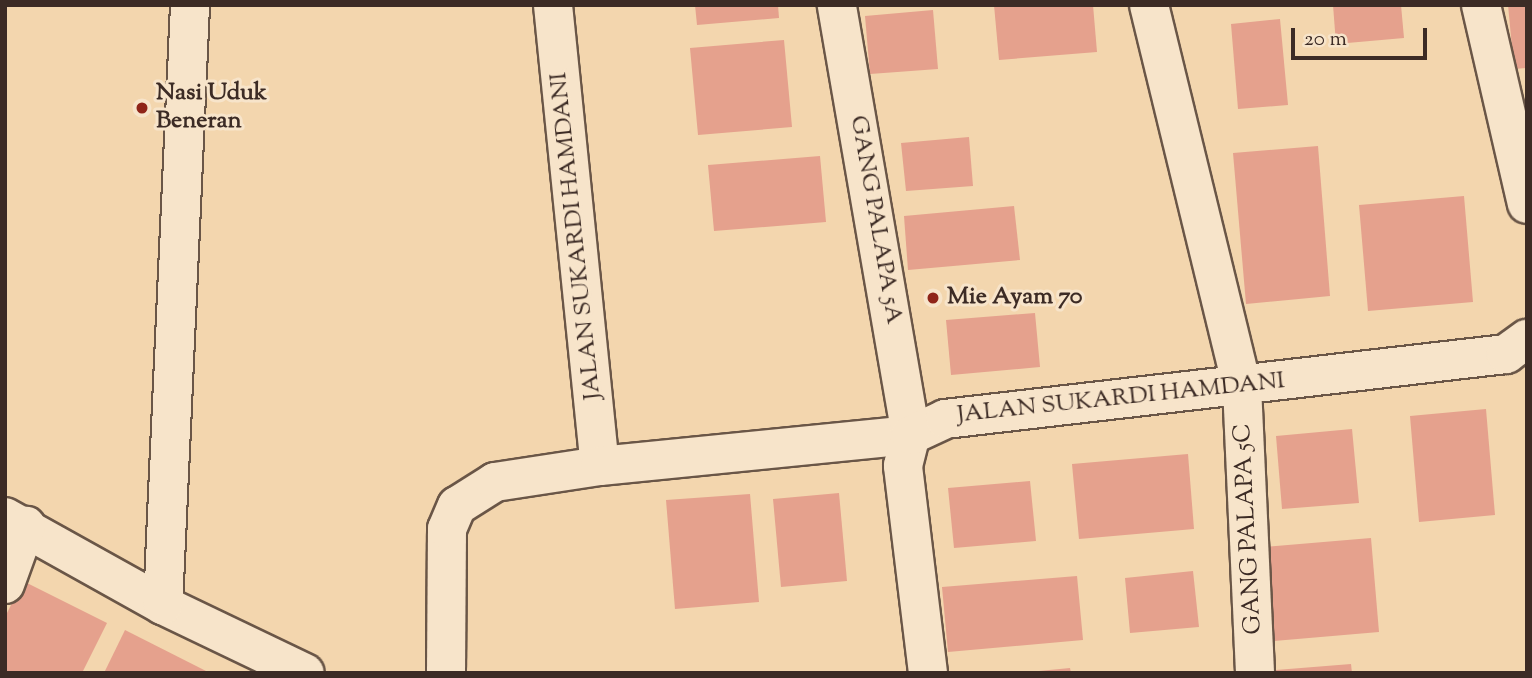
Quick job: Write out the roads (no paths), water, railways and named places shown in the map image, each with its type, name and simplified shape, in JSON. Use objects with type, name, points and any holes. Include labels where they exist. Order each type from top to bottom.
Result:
[{"type":"street","points":[[163,605],[190,5]]},
{"type":"street","name":"JALAN SUKARDI HAMDANI","points":[[553,5],[600,466]]},
{"type":"street","name":"GANG PALAPA 5A","points":[[837,5],[911,435]]},
{"type":"street","name":"GANG PALAPA 5C","points":[[1149,5],[1242,386],[1255,673]]},
{"type":"street","points":[[1481,5],[1527,204]]},
{"type":"street","name":"JALAN SUKARDI HAMDANI","points":[[446,673],[447,529],[457,506],[495,482],[600,466],[911,435],[945,419],[1506,354],[1527,339]]},
{"type":"street","points":[[911,435],[903,466],[928,673]]},
{"type":"street","points":[[5,584],[16,521],[163,605],[304,673]]},
{"type":"place","name":"Nasi Uduk Beneran","points":[[142,108]]},
{"type":"place","name":"Mie Ayam 70","points":[[933,298]]}]
